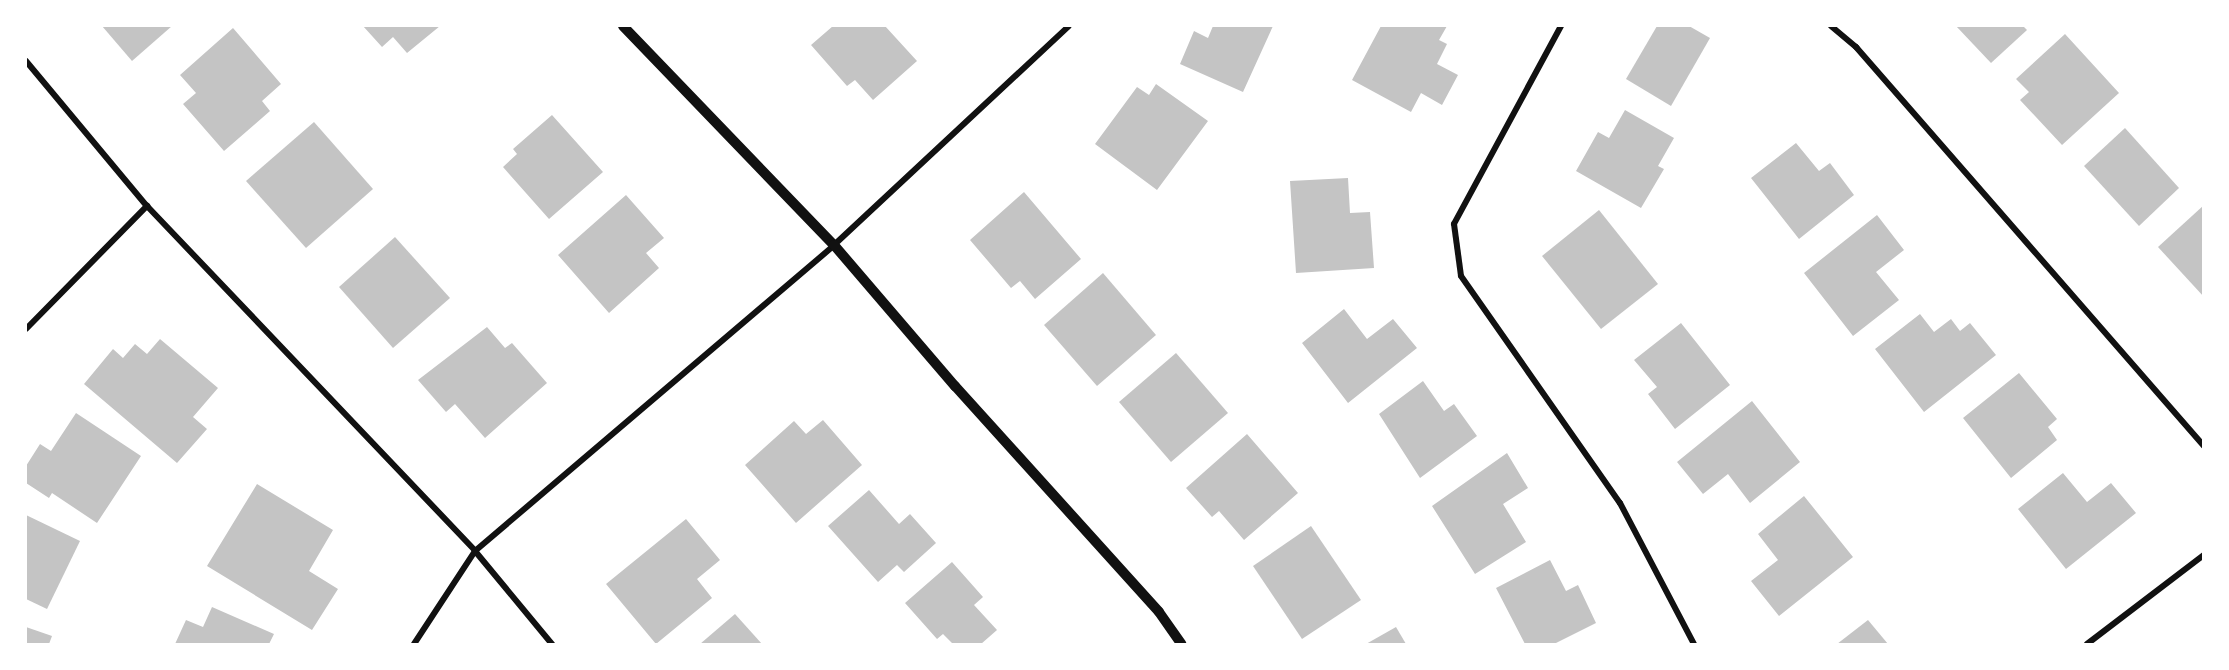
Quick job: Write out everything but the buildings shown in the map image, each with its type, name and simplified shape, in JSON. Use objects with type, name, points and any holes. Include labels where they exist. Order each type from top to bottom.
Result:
[{"type":"street","points":[[623,26],[834,245],[955,386],[1159,612],[1181,645]]},
{"type":"street","points":[[414,645],[475,551],[834,245],[1069,26]]},
{"type":"street","points":[[1561,26],[1454,224],[1461,276],[1620,503],[1695,645]]},
{"type":"street","points":[[1831,26],[1857,47],[2204,446]]},
{"type":"street","points":[[26,61],[147,206],[475,551],[552,645]]},
{"type":"street","points":[[26,329],[147,206]]},
{"type":"street","points":[[2087,645],[2204,555]]}]
